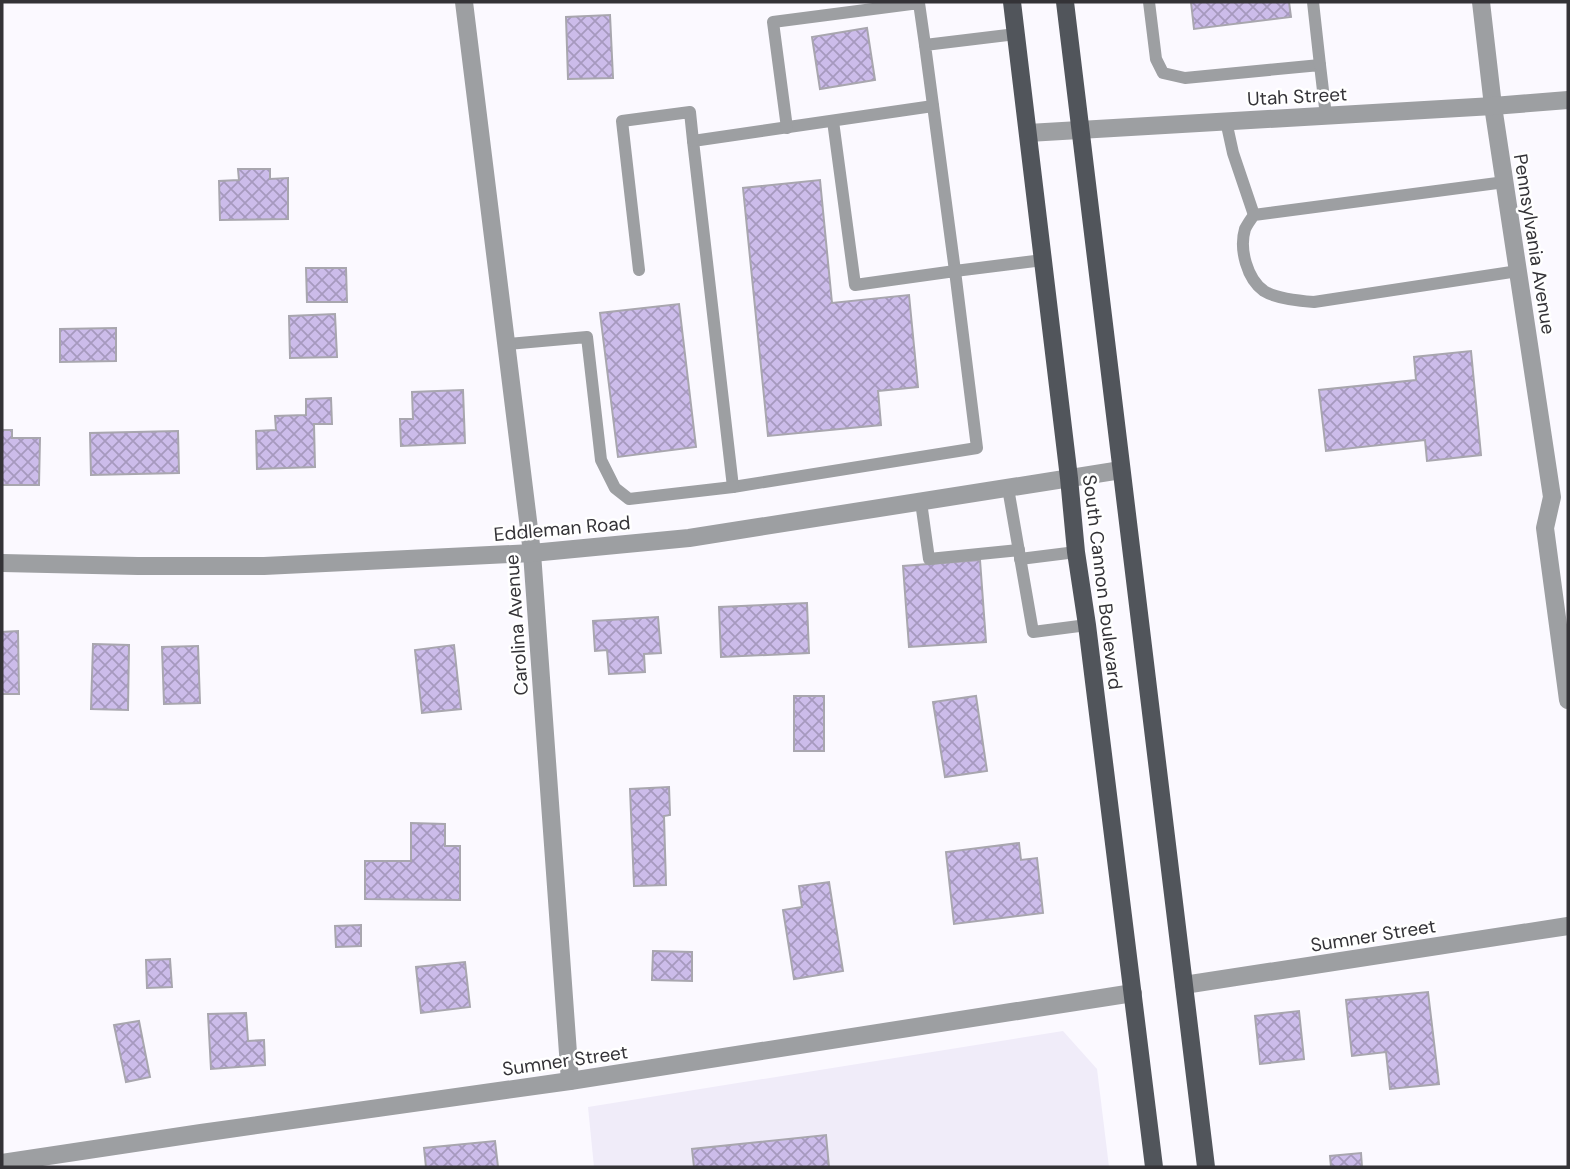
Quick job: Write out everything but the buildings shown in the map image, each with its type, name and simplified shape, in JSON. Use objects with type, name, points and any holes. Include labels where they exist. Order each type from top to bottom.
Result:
[{"type":"main road","name":"South Cannon Boulevard","points":[[1012,2],[1076,552],[1154,1167]]},
{"type":"main road","name":"South Cannon Boulevard","points":[[1065,2],[1206,1167]]},
{"type":"street","name":"Carolina Avenue","points":[[464,2],[532,553],[570,1081]]},
{"type":"street","name":"Pennsylvania Avenue","points":[[1481,2],[1493,106],[1552,497],[1545,528],[1561,592],[1568,700]]},
{"type":"street","name":"Utah Street","points":[[1028,133],[1568,100]]},
{"type":"street","name":"Eddleman Road","points":[[2,563],[264,566],[532,553],[689,538],[1121,470]]},
{"type":"street","name":"Sumner Street","points":[[1184,985],[1568,926]]},
{"type":"street","name":"Sumner Street","points":[[2,1163],[570,1081],[1133,993]]},
{"type":"lane","points":[[507,344],[587,337],[601,460],[615,488],[629,499],[733,487],[977,448],[919,2],[842,7],[773,22],[787,128]]},
{"type":"lane","points":[[1149,2],[1156,59],[1163,73],[1185,78],[1320,65]]},
{"type":"lane","points":[[1313,2],[1326,116]]},
{"type":"lane","points":[[925,45],[1016,34]]},
{"type":"lane","points":[[693,141],[933,106]]},
{"type":"lane","points":[[639,270],[622,121],[690,112],[733,487]]},
{"type":"lane","points":[[833,121],[855,285],[1043,260]]},
{"type":"lane","points":[[1226,121],[1233,153],[1254,215],[1245,230],[1243,247],[1247,271],[1265,291],[1295,301],[1314,302],[1518,271]]},
{"type":"lane","points":[[1254,215],[1505,182]]},
{"type":"lane","points":[[1008,488],[1034,632],[1087,625]]},
{"type":"lane","points":[[921,502],[929,559],[1076,552]]},
{"type":"shaded area","points":[[1063,1031],[1097,1069],[1109,1167],[594,1167],[588,1107]]}]
